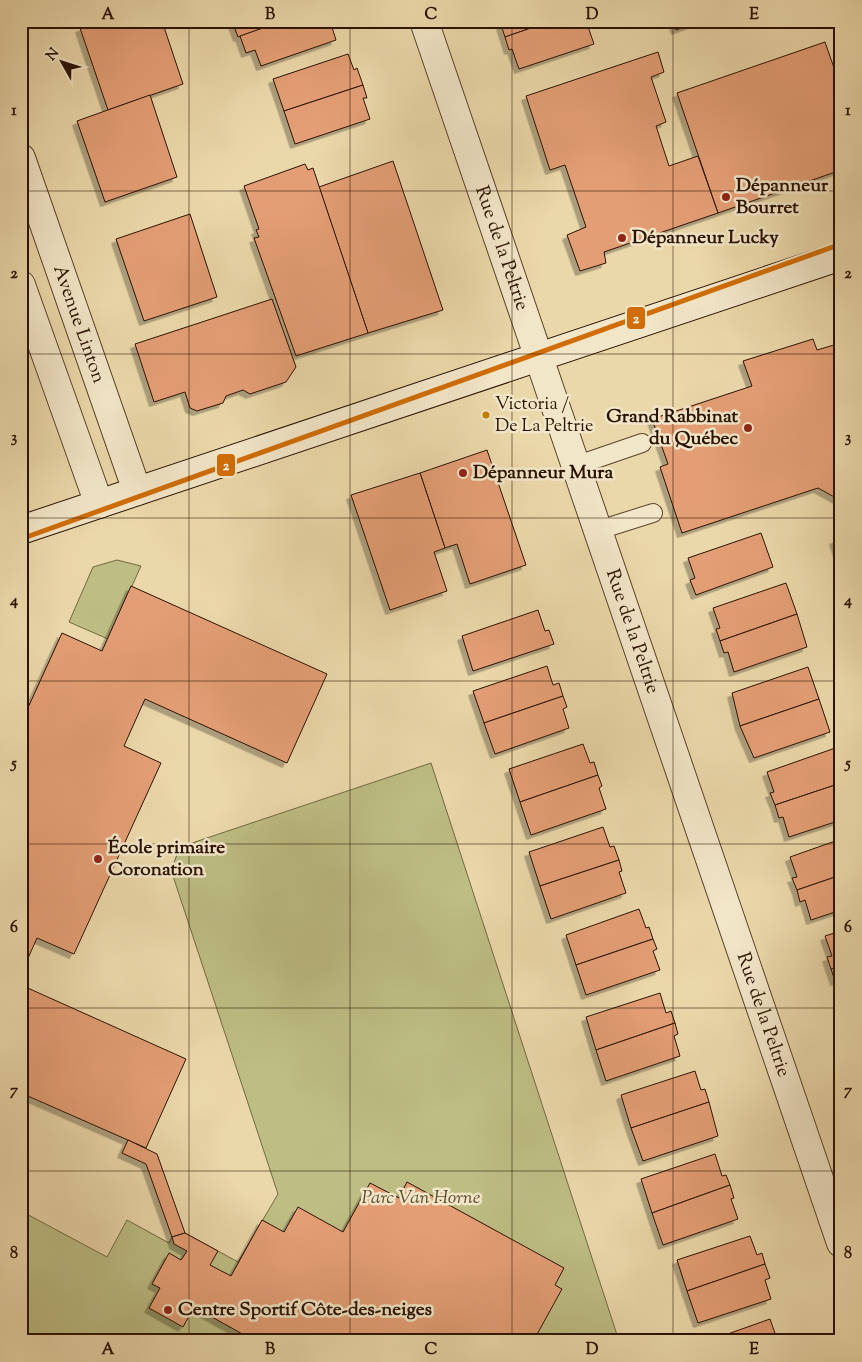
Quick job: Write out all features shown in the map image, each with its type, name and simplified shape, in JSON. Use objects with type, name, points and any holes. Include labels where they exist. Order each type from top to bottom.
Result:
[{"type":"street","name":"Rue de la Peltrie","points":[[424,21],[596,532],[841,1243]]},
{"type":"street","name":"Avenue Linton","points":[[21,158],[137,491]]},
{"type":"street","points":[[21,530],[841,256]]},
{"type":"street","points":[[21,285],[99,504]]},
{"type":"lane","points":[[575,466],[642,443]]},
{"type":"lane","points":[[596,532],[653,513]]},
{"type":"green space","points":[[117,560],[141,566],[108,639],[69,622],[93,567]]},
{"type":"green space","name":"Parc Van Horne","points":[[431,763],[619,1341],[21,1341],[21,1211],[107,1257],[127,1220],[169,1243],[172,1237],[185,1233],[238,1262],[278,1194],[171,870],[180,847]]},
{"type":"building","points":[[100,21],[162,21],[183,84],[108,110],[80,28]]},
{"type":"building","points":[[232,21],[283,21],[238,37]]},
{"type":"building","points":[[283,21],[330,21],[336,40],[261,66],[255,50],[246,53],[240,36]]},
{"type":"building","points":[[502,21],[551,21],[505,37],[501,25],[503,24]]},
{"type":"building","points":[[551,21],[586,21],[594,44],[519,69],[512,49],[509,50],[505,37]]},
{"type":"building","points":[[673,21],[701,21],[676,30]]},
{"type":"building","points":[[825,42],[841,88],[841,170],[718,213],[677,93]]},
{"type":"building","points":[[658,52],[664,72],[651,77],[666,122],[656,126],[669,166],[698,156],[718,213],[604,252],[606,263],[580,271],[567,235],[586,227],[565,165],[550,170],[526,96]]},
{"type":"building","points":[[348,54],[354,70],[357,68],[363,85],[284,111],[273,79]]},
{"type":"building","points":[[363,85],[367,98],[363,98],[370,119],[295,144],[284,111]]},
{"type":"building","points":[[150,95],[177,177],[105,202],[77,121]]},
{"type":"building","points":[[393,161],[443,310],[368,333],[319,187]]},
{"type":"building","points":[[305,164],[308,170],[313,168],[368,333],[296,356],[254,238],[259,237],[256,230],[259,229],[244,186]]},
{"type":"building","points":[[190,214],[217,297],[144,321],[116,239]]},
{"type":"building","points":[[272,299],[296,367],[286,382],[250,394],[243,390],[226,396],[223,403],[197,411],[190,408],[185,392],[154,402],[135,344]]},
{"type":"building","name":"Grand Rabbinat du Québec","points":[[813,339],[817,350],[834,345],[838,355],[841,354],[841,498],[838,499],[818,488],[682,533],[660,467],[668,464],[652,419],[752,386],[743,361]]},
{"type":"building","points":[[487,450],[526,565],[470,584],[457,544],[445,548],[420,473]]},
{"type":"building","points":[[420,473],[445,548],[434,552],[447,591],[390,610],[351,495]]},
{"type":"building","points":[[761,533],[773,567],[696,595],[690,580],[695,578],[688,558]]},
{"type":"building","points":[[841,537],[841,561],[834,540]]},
{"type":"building","points":[[786,583],[797,614],[720,641],[716,629],[720,628],[713,608]]},
{"type":"building","points":[[131,586],[327,674],[287,763],[145,699],[124,746],[161,763],[74,954],[37,938],[21,974],[21,723],[62,633],[102,651]]},
{"type":"building","points":[[538,610],[545,631],[549,630],[554,644],[473,671],[462,636]]},
{"type":"building","points":[[797,614],[807,647],[734,672],[728,652],[724,653],[720,641]]},
{"type":"building","points":[[547,666],[553,685],[559,683],[563,696],[484,723],[473,691]]},
{"type":"building","points":[[808,667],[819,699],[740,726],[732,693]]},
{"type":"building","points":[[563,696],[567,707],[563,709],[569,728],[495,754],[484,723]]},
{"type":"building","points":[[819,699],[830,732],[754,758],[740,726]]},
{"type":"building","points":[[583,744],[590,763],[594,762],[598,775],[520,802],[509,769]]},
{"type":"building","points":[[841,746],[841,783],[775,805],[770,793],[774,792],[767,772]]},
{"type":"building","points":[[598,775],[602,786],[599,788],[606,809],[531,835],[520,802]]},
{"type":"building","points":[[841,783],[841,820],[789,837],[783,817],[779,818],[775,805]]},
{"type":"building","points":[[603,827],[610,847],[614,846],[619,860],[540,886],[529,852]]},
{"type":"building","points":[[841,839],[841,875],[797,890],[792,878],[797,877],[790,857]]},
{"type":"building","points":[[619,860],[622,871],[619,872],[626,893],[551,919],[540,886]]},
{"type":"building","points":[[841,875],[841,910],[811,920],[805,900],[800,902],[797,890]]},
{"type":"building","points":[[639,909],[646,928],[649,927],[653,939],[576,965],[566,935]]},
{"type":"building","points":[[841,931],[841,966],[831,969],[827,957],[832,956],[825,936]]},
{"type":"building","points":[[653,939],[657,949],[653,951],[660,970],[586,995],[576,965]]},
{"type":"building","points":[[841,966],[841,982],[840,979],[835,981],[831,969]]},
{"type":"building","points":[[21,985],[186,1059],[146,1148],[21,1093]]},
{"type":"building","points":[[660,993],[666,1013],[671,1011],[675,1023],[596,1050],[586,1017]]},
{"type":"building","points":[[675,1023],[678,1034],[674,1036],[680,1056],[606,1081],[596,1050]]},
{"type":"building","points":[[695,1071],[701,1090],[705,1089],[709,1102],[631,1128],[621,1095]]},
{"type":"building","points":[[709,1102],[718,1136],[643,1161],[631,1128]]},
{"type":"building","points":[[128,1140],[157,1154],[185,1233],[172,1237],[146,1164],[122,1153]]},
{"type":"building","points":[[715,1154],[722,1176],[726,1175],[730,1185],[652,1213],[641,1179]]},
{"type":"building","points":[[407,1182],[564,1268],[555,1285],[562,1289],[535,1338],[528,1334],[525,1341],[255,1341],[194,1307],[183,1327],[149,1308],[160,1288],[152,1284],[169,1253],[181,1260],[187,1251],[174,1244],[172,1237],[185,1233],[218,1251],[210,1265],[231,1276],[262,1220],[284,1232],[298,1207],[343,1232],[370,1183],[399,1198]]},
{"type":"building","points":[[730,1185],[734,1198],[731,1199],[738,1219],[663,1245],[652,1213]]},
{"type":"building","points":[[750,1236],[757,1255],[762,1253],[765,1264],[687,1291],[677,1260]]},
{"type":"building","points":[[765,1264],[770,1278],[765,1280],[771,1299],[698,1323],[687,1291]]},
{"type":"building","points":[[770,1319],[777,1339],[781,1337],[782,1341],[708,1341]]},
{"type":"transit line","name":"2","points":[[21,539],[841,244]]},
{"type":"place","name":"Dépanneur Bourret","points":[[726,197]]},
{"type":"place","name":"Dépanneur Lucky","points":[[622,238]]},
{"type":"place","name":"Victoria / De La Peltrie","points":[[486,415]]},
{"type":"place","name":"Grand Rabbinat du Québec","points":[[748,428]]},
{"type":"place","name":"Dépanneur Mura","points":[[463,473]]},
{"type":"place","name":"École primaire Coronation","points":[[98,859]]},
{"type":"place","name":"Centre Sportif Côte-des-neiges","points":[[168,1310]]}]
